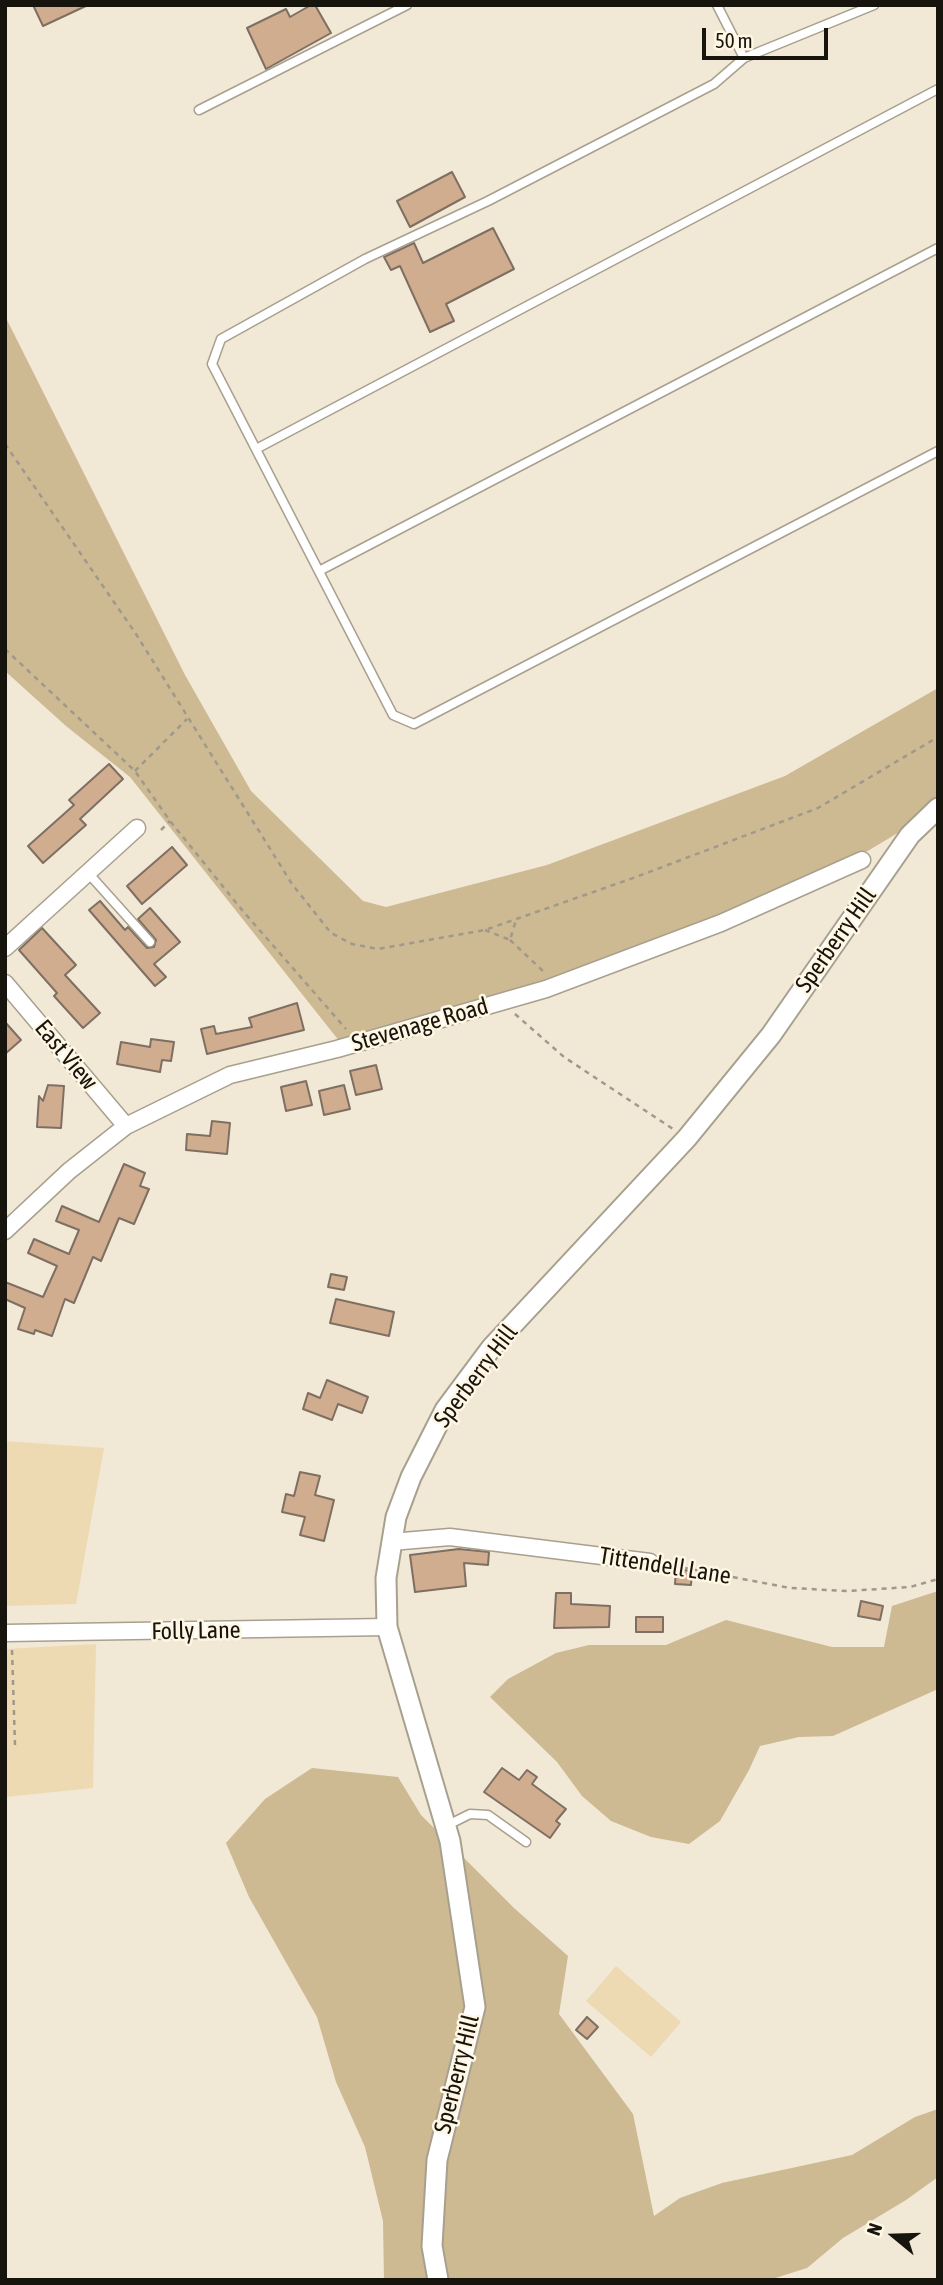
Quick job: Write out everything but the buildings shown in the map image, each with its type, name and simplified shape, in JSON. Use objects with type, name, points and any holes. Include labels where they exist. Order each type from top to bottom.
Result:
[{"type":"street","name":"Sperberry Hill","points":[[438,2280],[432,2246],[437,2160],[475,2007],[450,1841],[387,1627],[386,1578],[396,1517],[411,1478],[445,1410],[492,1347],[687,1138],[771,1035],[910,835],[938,807]]},
{"type":"street","points":[[5,948],[137,828]]},
{"type":"street","name":"Stevenage Road","points":[[5,1231],[69,1171],[126,1126],[230,1075],[337,1049],[556,984],[721,923],[862,860]]},
{"type":"street","name":"East View","points":[[5,983],[126,1126]]},
{"type":"street","name":"Tittendell Lane","points":[[391,1542],[450,1537],[650,1562]]},
{"type":"street","name":"Folly Lane","points":[[9,1633],[387,1627]]},
{"type":"lane","points":[[199,110],[407,5]]},
{"type":"lane","points":[[717,5],[744,58]]},
{"type":"lane","points":[[874,5],[744,58],[714,84],[488,201],[365,259],[221,339],[212,363],[393,715],[414,724],[938,451]]},
{"type":"lane","points":[[256,449],[938,89]]},
{"type":"lane","points":[[319,571],[938,248]]},
{"type":"lane","points":[[89,874],[150,943]]},
{"type":"lane","points":[[446,1826],[470,1814],[488,1815],[526,1842]]},
{"type":"path","points":[[5,444],[136,634],[292,884],[331,933],[352,944],[378,949],[485,930],[516,920],[818,808],[938,737]]},
{"type":"path","points":[[5,649],[135,771],[170,821],[242,910],[350,1033]]},
{"type":"path","points":[[135,771],[188,718]]},
{"type":"path","points":[[161,830],[170,821]]},
{"type":"path","points":[[510,940],[516,920]]},
{"type":"path","points":[[485,930],[510,940],[556,984]]},
{"type":"path","points":[[502,1002],[564,1057],[687,1138]]},
{"type":"path","name":"Tittendell Lane","points":[[650,1562],[790,1588],[848,1591],[910,1587],[938,1579]]},
{"type":"path","points":[[9,1633],[15,1745]]},
{"type":"shaded area","points":[[5,316],[185,675],[251,791],[363,901],[386,907],[547,865],[785,776],[938,688],[938,800],[906,828],[866,852],[718,918],[532,988],[340,1042],[130,777],[66,726],[5,671]]},
{"type":"shaded area","points":[[5,1441],[104,1448],[76,1604],[5,1606]]},
{"type":"shaded area","points":[[938,1591],[938,1689],[833,1736],[799,1737],[760,1746],[720,1821],[689,1844],[651,1837],[611,1821],[582,1796],[557,1762],[490,1697],[508,1679],[556,1653],[589,1645],[666,1645],[726,1620],[832,1647],[884,1647],[892,1606]]},
{"type":"shaded area","points":[[96,1644],[93,1788],[5,1797],[5,1649]]},
{"type":"shaded area","points":[[312,1768],[398,1777],[421,1815],[514,1908],[568,1956],[559,2014],[633,2114],[654,2216],[680,2198],[722,2183],[852,2155],[915,2117],[938,2109],[938,2177],[843,2238],[807,2268],[769,2280],[384,2280],[383,2221],[365,2147],[336,2082],[317,2017],[249,1897],[226,1843],[265,1799]]},
{"type":"shaded area","points":[[616,1966],[681,2022],[651,2057],[586,2001]]}]
